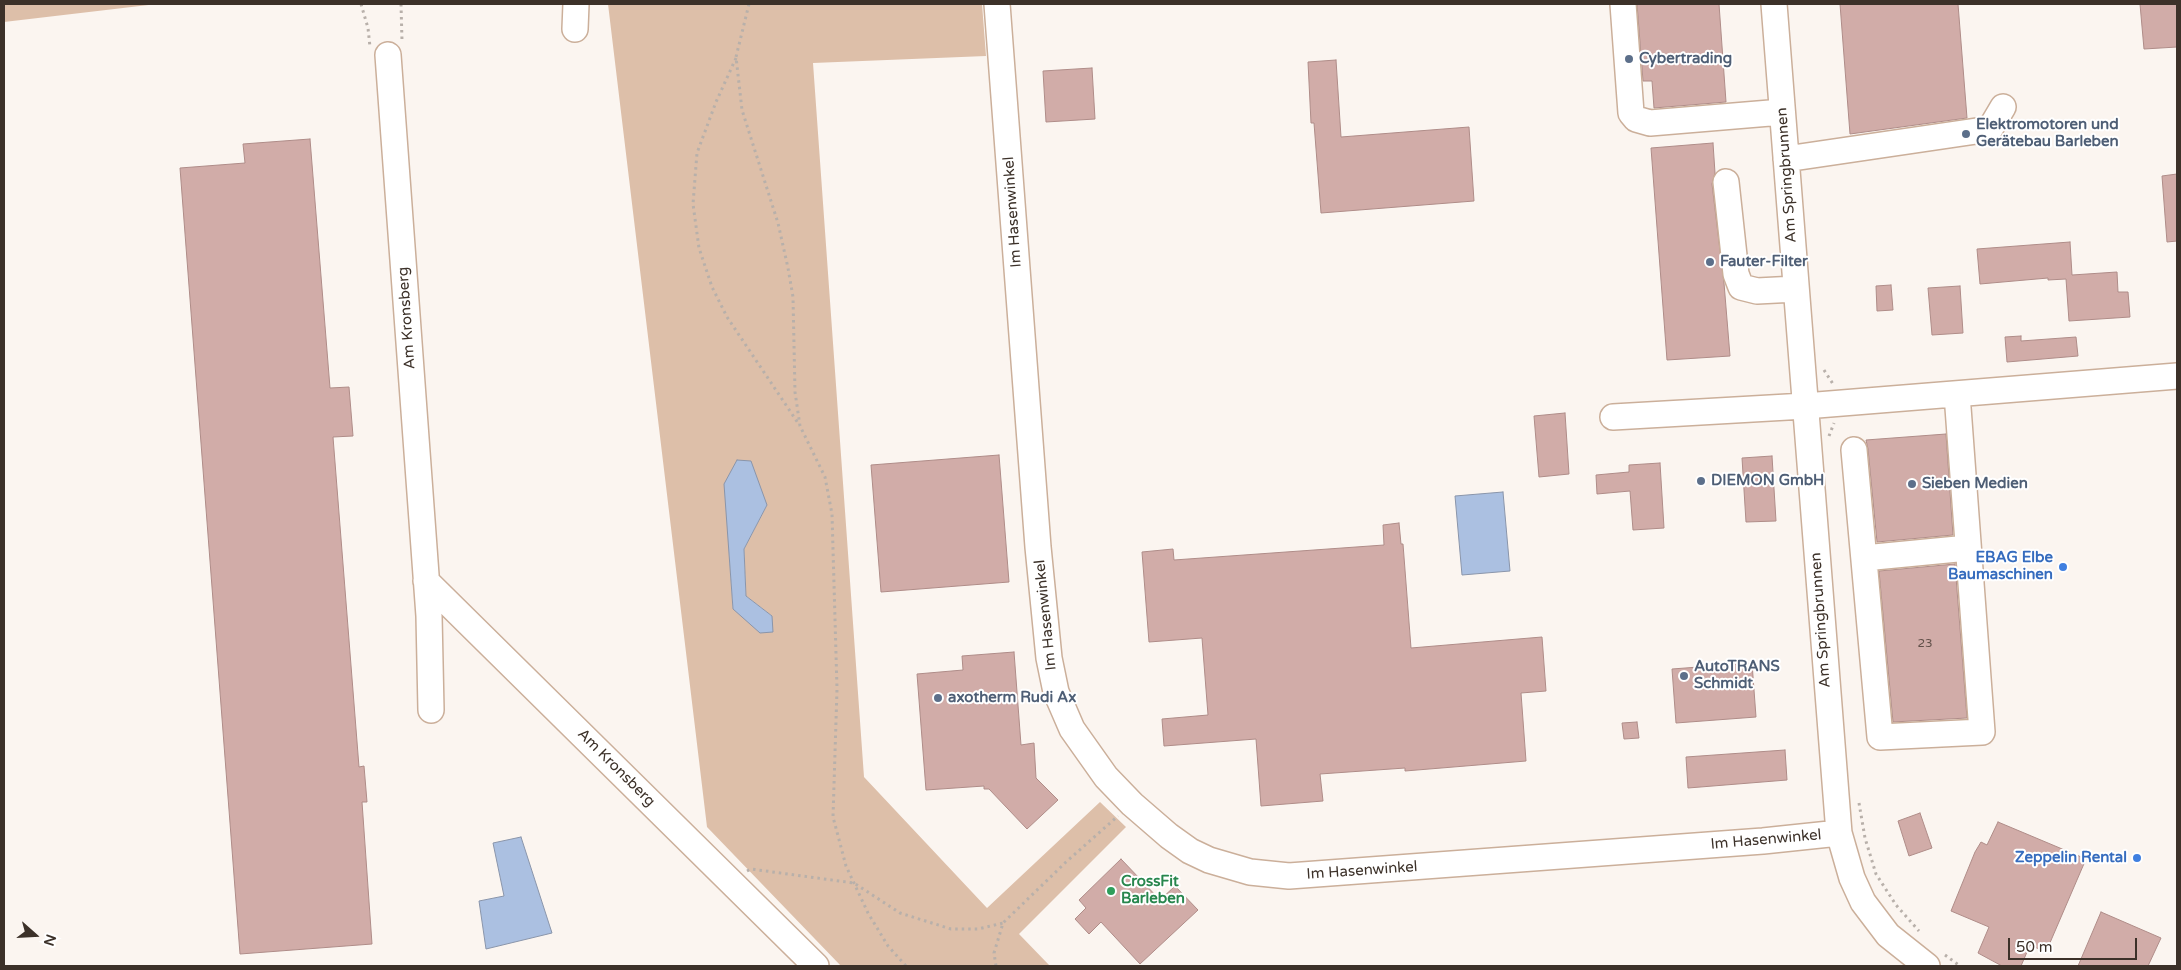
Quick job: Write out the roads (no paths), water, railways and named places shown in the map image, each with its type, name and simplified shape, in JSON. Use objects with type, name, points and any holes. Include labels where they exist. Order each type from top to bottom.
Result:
[{"type":"street","points":[[575,29],[576,4]]},
{"type":"street","name":"Im Hasenwinkel","points":[[997,4],[1039,557],[1049,658],[1056,692],[1072,729],[1106,777],[1132,804],[1169,836],[1190,851],[1209,860],[1250,872],[1289,876],[1770,840],[1839,833]]},
{"type":"street","points":[[1623,4],[1632,112],[1636,118],[1650,123],[1782,112]]},
{"type":"street","name":"Am Springbrunnen","points":[[1774,4],[1839,833],[1852,878],[1863,902],[1892,938],[1935,960]]},
{"type":"street","name":"Am Kronsberg","points":[[395,50],[426,581],[431,710]]},
{"type":"street","points":[[1786,159],[1990,129],[2003,107]]},
{"type":"street","points":[[1726,182],[1736,274],[1742,287],[1757,291],[1796,289]]},
{"type":"street","points":[[1613,417],[1805,406],[2177,376]]},
{"type":"street","points":[[1854,450],[1880,737],[1982,732],[1957,394]]},
{"type":"street","points":[[1864,558],[1968,548]]},
{"type":"street","name":"Am Kronsberg","points":[[426,581],[730,882],[808,963]]},
{"type":"water","points":[[737,460],[751,461],[767,505],[744,549],[746,596],[772,616],[773,632],[760,633],[733,609],[724,484]]},
{"type":"water","points":[[1503,492],[1510,571],[1462,575],[1455,496]]},
{"type":"water","points":[[521,837],[552,933],[486,949],[479,901],[504,896],[493,843]]},
{"type":"place","name":"Cybertrading","points":[[1629,59]]},
{"type":"place","name":"Elektromotoren und Gerätebau Barleben","points":[[1966,134]]},
{"type":"place","name":"Fauter-Filter","points":[[1710,262]]},
{"type":"place","name":"DIEMON GmbH","points":[[1701,481]]},
{"type":"place","name":"Sieben Medien","points":[[1912,484]]},
{"type":"place","name":"EBAG Elbe Baumaschinen","points":[[2063,567]]},
{"type":"place","name":"AutoTRANS Schmidt","points":[[1684,676]]},
{"type":"place","name":"axotherm Rudi Ax","points":[[938,698]]},
{"type":"place","name":"Zeppelin Rental","points":[[2137,858]]},
{"type":"place","name":"CrossFit Barleben","points":[[1111,891]]}]
